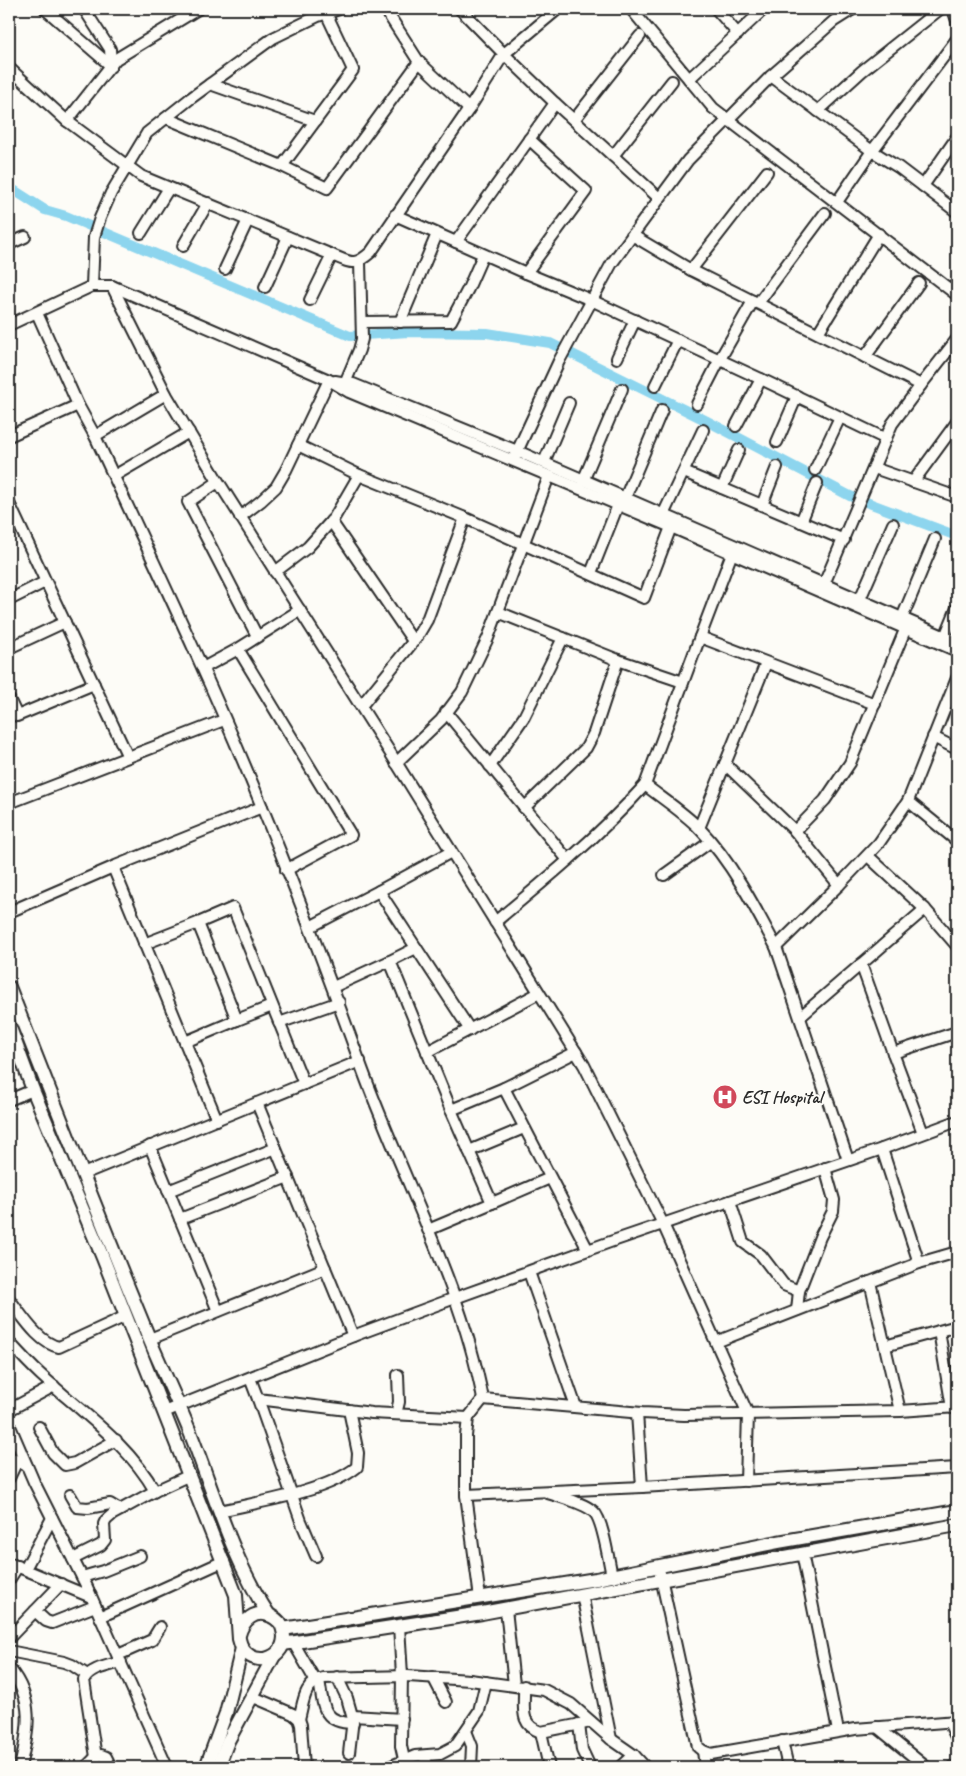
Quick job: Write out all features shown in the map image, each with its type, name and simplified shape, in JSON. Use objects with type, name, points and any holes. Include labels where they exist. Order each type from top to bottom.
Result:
[{"type":"main road","points":[[9,987],[83,1174],[179,1406],[219,1512],[256,1593],[269,1615],[276,1619],[283,1629],[288,1643]]},
{"type":"main road","points":[[9,1024],[33,1090],[190,1475],[236,1595],[239,1635],[242,1648],[226,1714],[206,1767]]},
{"type":"main road","points":[[283,1629],[612,1576],[778,1542],[957,1510]]},
{"type":"main road","points":[[218,1767],[228,1741],[274,1656],[288,1643],[506,1608],[957,1524]]},
{"type":"main road","points":[[239,1635],[244,1622],[249,1617],[269,1615]]},
{"type":"main road","points":[[242,1648],[247,1654],[260,1660],[274,1656]]},
{"type":"street","points":[[45,9],[111,66]]},
{"type":"street","points":[[84,9],[110,49],[111,66]]},
{"type":"street","points":[[67,121],[116,59],[198,9]]},
{"type":"street","points":[[92,286],[94,237],[100,218],[127,165],[148,133],[273,38],[326,13],[339,9]]},
{"type":"street","points":[[385,9],[419,62],[469,109]]},
{"type":"street","points":[[460,9],[555,103],[659,198]]},
{"type":"street","points":[[9,68],[67,121],[141,176],[332,256],[351,262],[360,262],[371,252],[469,109],[504,54],[558,9]]},
{"type":"street","points":[[631,9],[713,108],[723,125],[837,202],[957,295]]},
{"type":"street","points":[[716,9],[738,34]]},
{"type":"street","points":[[689,79],[764,9]]},
{"type":"street","points":[[513,461],[558,361],[591,300],[612,264],[659,198],[688,160],[772,76],[834,21],[853,9]]},
{"type":"street","points":[[818,111],[862,70],[940,9]]},
{"type":"street","points":[[953,9],[957,20]]},
{"type":"street","points":[[282,166],[353,70],[326,13]]},
{"type":"street","points":[[574,120],[640,36]]},
{"type":"street","points":[[837,202],[872,151],[957,39]]},
{"type":"street","points":[[166,118],[282,166],[327,188],[419,62]]},
{"type":"street","points":[[772,76],[957,212]]},
{"type":"street","points":[[613,156],[672,81]]},
{"type":"street","points":[[210,84],[314,121]]},
{"type":"street","points":[[456,242],[555,103]]},
{"type":"street","points":[[924,186],[957,137]]},
{"type":"street","points":[[526,272],[586,191],[529,139]]},
{"type":"street","points":[[691,270],[767,172]]},
{"type":"street","points":[[141,233],[169,188]]},
{"type":"street","points":[[183,246],[208,204]]},
{"type":"street","points":[[697,404],[720,359],[756,302],[826,213]]},
{"type":"street","points":[[395,215],[635,320],[761,378],[886,440]]},
{"type":"street","points":[[225,269],[248,220]]},
{"type":"street","points":[[400,322],[437,234]]},
{"type":"street","points":[[818,333],[879,234]]},
{"type":"street","points":[[632,235],[691,270],[921,385]]},
{"type":"street","points":[[9,244],[25,237]]},
{"type":"street","points":[[265,287],[288,237]]},
{"type":"street","points":[[363,324],[451,322],[483,255]]},
{"type":"street","points":[[310,300],[332,256]]},
{"type":"street","points":[[344,382],[362,339],[360,262]]},
{"type":"street","points":[[865,357],[919,283]]},
{"type":"street","points":[[9,325],[92,286],[112,286],[329,380],[349,392],[549,476],[663,515],[957,642]]},
{"type":"street","points":[[112,286],[166,394],[218,482],[361,706],[584,1065],[663,1224],[748,1414],[746,1481]]},
{"type":"street","points":[[37,313],[78,405],[95,436],[203,668],[310,927],[360,1060],[455,1298],[474,1354],[483,1399],[468,1418],[466,1436],[466,1495],[480,1598]]},
{"type":"street","points":[[617,358],[635,320]]},
{"type":"street","points":[[824,584],[892,424],[957,338]]},
{"type":"street","points":[[655,386],[678,340]]},
{"type":"street","points":[[736,426],[761,378]]},
{"type":"street","points":[[329,380],[354,384],[544,462],[671,527],[957,651]]},
{"type":"street","points":[[240,517],[276,487],[329,380]]},
{"type":"street","points":[[583,481],[622,390]]},
{"type":"street","points":[[95,436],[166,394]]},
{"type":"street","points":[[778,442],[798,396]]},
{"type":"street","points":[[544,462],[569,403]]},
{"type":"street","points":[[9,436],[78,405]]},
{"type":"street","points":[[591,573],[662,410]]},
{"type":"street","points":[[815,470],[840,417]]},
{"type":"street","points":[[913,482],[957,422]]},
{"type":"street","points":[[663,515],[703,430]]},
{"type":"street","points":[[114,476],[189,432]]},
{"type":"street","points":[[298,445],[359,475],[523,543],[644,598],[671,527]]},
{"type":"street","points":[[722,488],[739,450]]},
{"type":"street","points":[[762,505],[778,467]]},
{"type":"street","points":[[874,468],[957,498]]},
{"type":"street","points":[[684,472],[844,540]]},
{"type":"street","points":[[275,572],[308,547],[331,521],[359,475]]},
{"type":"street","points":[[396,763],[446,712],[462,692],[488,638],[549,476]]},
{"type":"street","points":[[218,482],[188,502],[257,636]]},
{"type":"street","points":[[801,522],[817,483]]},
{"type":"street","points":[[9,503],[12,521],[65,622],[128,757]]},
{"type":"street","points":[[361,706],[413,641],[427,620],[465,518]]},
{"type":"street","points":[[331,521],[413,641]]},
{"type":"street","points":[[860,599],[893,524]]},
{"type":"street","points":[[902,618],[935,539]]},
{"type":"street","points":[[495,922],[568,860],[628,804],[645,785],[732,553]]},
{"type":"street","points":[[9,600],[45,582]]},
{"type":"street","points":[[945,637],[957,608]]},
{"type":"street","points":[[203,668],[238,649],[300,610]]},
{"type":"street","points":[[498,612],[618,660],[683,682]]},
{"type":"street","points":[[9,648],[65,622]]},
{"type":"street","points":[[795,831],[825,800],[850,763],[905,630]]},
{"type":"street","points":[[700,637],[875,704]]},
{"type":"street","points":[[490,766],[524,717],[564,638]]},
{"type":"street","points":[[238,649],[351,835],[286,870]]},
{"type":"street","points":[[524,808],[586,748],[594,732],[618,660]]},
{"type":"street","points":[[699,828],[766,663]]},
{"type":"street","points":[[776,947],[868,856],[908,801],[957,678]]},
{"type":"street","points":[[9,699],[13,718],[94,684]]},
{"type":"street","points":[[446,712],[568,860]]},
{"type":"street","points":[[9,803],[224,720]]},
{"type":"street","points":[[933,736],[957,749]]},
{"type":"street","points":[[725,764],[795,831],[839,886]]},
{"type":"street","points":[[645,785],[699,828],[721,855],[754,907],[776,947],[848,1160]]},
{"type":"street","points":[[908,801],[957,841]]},
{"type":"street","points":[[9,912],[262,808]]},
{"type":"street","points":[[664,875],[710,842]]},
{"type":"street","points":[[310,927],[451,852]]},
{"type":"street","points":[[868,856],[925,909],[957,946]]},
{"type":"street","points":[[113,868],[217,1120]]},
{"type":"street","points":[[379,890],[470,1030]]},
{"type":"street","points":[[144,944],[233,908],[304,1084]]},
{"type":"street","points":[[800,1017],[925,909]]},
{"type":"street","points":[[198,923],[237,1020]]},
{"type":"street","points":[[333,987],[416,948]]},
{"type":"street","points":[[390,961],[450,1110],[492,1202]]},
{"type":"street","points":[[861,964],[923,1133]]},
{"type":"street","points":[[427,1052],[539,993]]},
{"type":"street","points":[[279,1023],[339,1002]]},
{"type":"street","points":[[185,1042],[272,1006]]},
{"type":"street","points":[[893,1053],[957,1032]]},
{"type":"street","points":[[450,1110],[504,1088],[576,1052]]},
{"type":"street","points":[[83,1174],[360,1060]]},
{"type":"street","points":[[504,1088],[588,1250]]},
{"type":"street","points":[[9,1100],[33,1090]]},
{"type":"street","points":[[257,1103],[352,1336]]},
{"type":"street","points":[[164,1412],[352,1336],[455,1298],[957,1121]]},
{"type":"street","points":[[469,1151],[524,1128]]},
{"type":"street","points":[[150,1146],[218,1311]]},
{"type":"street","points":[[168,1190],[276,1148]]},
{"type":"street","points":[[882,1149],[919,1263]]},
{"type":"street","points":[[797,1310],[799,1291],[820,1237],[833,1211],[834,1200],[825,1168]]},
{"type":"street","points":[[180,1219],[288,1177]]},
{"type":"street","points":[[428,1230],[550,1178]]},
{"type":"street","points":[[730,1201],[743,1242],[761,1256],[784,1285],[799,1291]]},
{"type":"street","points":[[716,1342],[919,1263],[957,1252]]},
{"type":"street","points":[[150,1339],[324,1268]]},
{"type":"street","points":[[529,1272],[576,1407]]},
{"type":"street","points":[[870,1282],[900,1411]]},
{"type":"street","points":[[9,1299],[43,1341],[51,1346],[59,1347],[126,1316]]},
{"type":"street","points":[[885,1346],[957,1326]]},
{"type":"street","points":[[483,1399],[637,1413],[748,1414],[955,1408],[939,1331]]},
{"type":"street","points":[[11,1348],[116,1440],[138,1464],[155,1491]]},
{"type":"street","points":[[396,1414],[400,1402],[398,1374]]},
{"type":"street","points":[[250,1378],[293,1494],[301,1521],[316,1556]]},
{"type":"street","points":[[9,1410],[54,1386]]},
{"type":"street","points":[[258,1399],[349,1410],[468,1418]]},
{"type":"street","points":[[219,1512],[293,1494],[349,1474],[357,1467],[358,1453],[349,1410]]},
{"type":"street","points":[[637,1413],[642,1487]]},
{"type":"street","points":[[9,1424],[27,1466],[120,1658],[167,1767]]},
{"type":"street","points":[[39,1427],[53,1453],[65,1465],[75,1463],[116,1440]]},
{"type":"street","points":[[9,1478],[13,1459],[27,1466]]},
{"type":"street","points":[[466,1495],[642,1487],[957,1468]]},
{"type":"street","points":[[73,1559],[101,1546],[105,1540],[103,1529],[106,1520],[155,1491],[190,1475]]},
{"type":"street","points":[[544,1491],[595,1513],[600,1522],[612,1576]]},
{"type":"street","points":[[70,1495],[77,1506],[88,1508],[110,1504],[120,1510]]},
{"type":"street","points":[[9,1580],[52,1518]]},
{"type":"street","points":[[802,1553],[838,1731]]},
{"type":"street","points":[[82,1577],[103,1571],[140,1556]]},
{"type":"street","points":[[100,1617],[224,1561]]},
{"type":"street","points":[[17,1566],[61,1584],[93,1601]]},
{"type":"street","points":[[659,1567],[698,1746],[703,1751],[712,1754],[838,1731],[953,1721],[957,1739]]},
{"type":"street","points":[[9,1638],[61,1584]]},
{"type":"street","points":[[582,1594],[611,1739]]},
{"type":"street","points":[[35,1611],[46,1621],[52,1623],[93,1601]]},
{"type":"street","points":[[506,1608],[526,1723],[531,1728],[541,1732],[591,1722]]},
{"type":"street","points":[[400,1626],[402,1675],[401,1746],[404,1759]]},
{"type":"street","points":[[96,1757],[84,1680],[87,1675],[152,1640],[160,1627]]},
{"type":"street","points":[[288,1643],[317,1680],[329,1716],[334,1721],[340,1723],[353,1720],[402,1720]]},
{"type":"street","points":[[9,1650],[64,1662],[87,1675]]},
{"type":"street","points":[[9,1668],[20,1684],[27,1703],[29,1718],[20,1767]]},
{"type":"street","points":[[299,1719],[306,1692],[309,1686],[317,1680],[337,1677],[402,1675],[519,1685],[544,1690],[571,1704],[611,1739],[634,1755],[645,1767]]},
{"type":"street","points":[[337,1677],[347,1698],[353,1720],[349,1753]]},
{"type":"street","points":[[433,1677],[446,1702]]},
{"type":"street","points":[[389,1767],[404,1759],[415,1756],[440,1754],[449,1751],[455,1746],[479,1711],[486,1682]]},
{"type":"street","points":[[252,1696],[293,1714],[299,1719],[304,1767]]},
{"type":"street","points":[[579,1724],[582,1750],[590,1767]]},
{"type":"street","points":[[877,1727],[925,1767]]},
{"type":"street","points":[[466,1731],[472,1746],[471,1767]]},
{"type":"street","points":[[541,1732],[549,1767]]},
{"type":"street","points":[[782,1741],[788,1767]]},
{"type":"street","points":[[703,1751],[706,1767]]},
{"type":"street","points":[[86,1767],[96,1757],[101,1755],[106,1757],[111,1767]]},
{"type":"street","points":[[621,1767],[634,1755]]},
{"type":"street","points":[[424,1756],[428,1767]]},
{"type":"street","points":[[952,1767],[957,1766]]},
{"type":"waterway","points":[[9,187],[45,210],[66,216],[350,336],[408,332],[487,333],[550,343],[707,421],[850,496],[957,536]]},
{"type":"place","name":"ESI Hospital","points":[[725,1097]]}]
